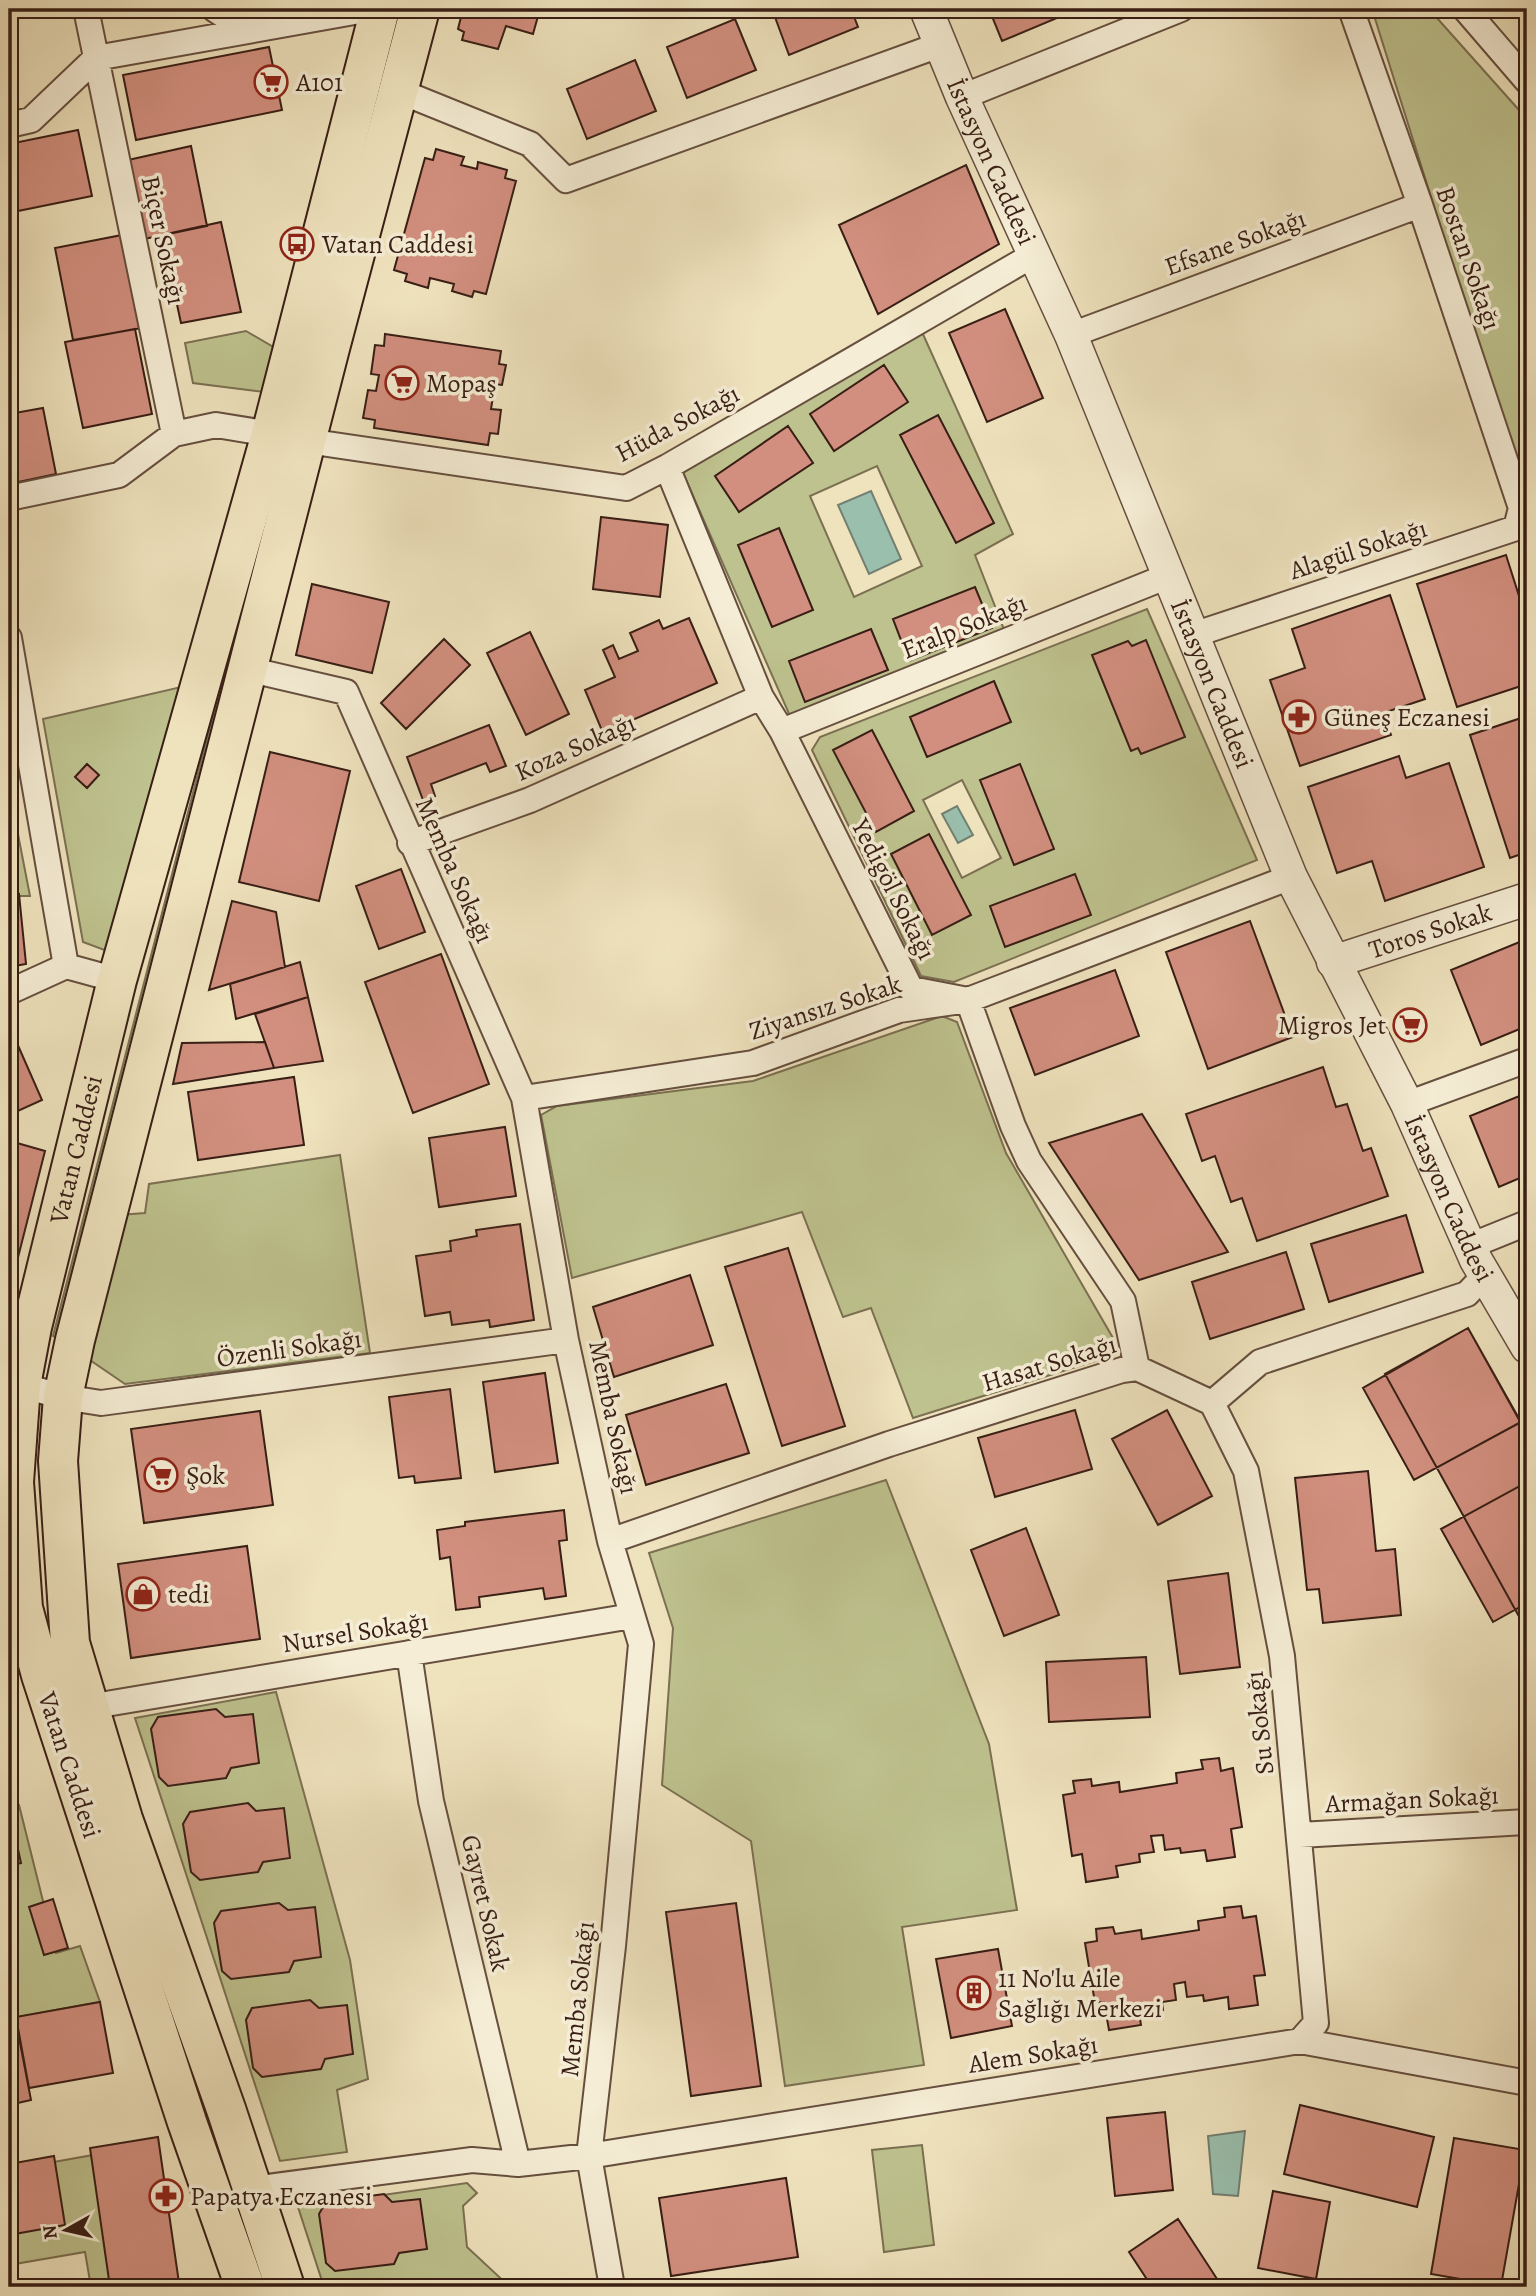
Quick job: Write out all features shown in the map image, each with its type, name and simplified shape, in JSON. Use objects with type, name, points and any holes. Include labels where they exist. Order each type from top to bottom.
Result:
[{"type":"main road","name":"Vatan Caddesi","points":[[285,2287],[226,2109],[123,1819],[70,1643],[58,1461],[63,1396],[75,1340],[247,669],[289,438],[380,9]]},
{"type":"main road","name":"Vatan Caddesi","points":[[245,2287],[187,2122],[52,1713],[16,1591],[12,1501],[15,1401],[117,980],[399,91],[421,9]]},
{"type":"street","name":"Biçer Sokağı","points":[[86,9],[174,433]]},
{"type":"street","points":[[214,9],[246,30]]},
{"type":"street","points":[[9,125],[31,120],[96,58],[371,9]]},
{"type":"street","name":"İstasyon Caddesi","points":[[926,9],[962,97],[1070,335],[1291,877],[1407,1104],[1470,1246],[1527,1347]]},
{"type":"street","points":[[962,97],[1181,9]]},
{"type":"street","name":"Bostan Sokağı","points":[[1351,9],[1525,513]]},
{"type":"street","points":[[1465,9],[1527,81]]},
{"type":"street","points":[[399,91],[530,145],[566,180],[942,44]]},
{"type":"street","name":"Efsane Sokağı","points":[[1070,335],[1420,205]]},
{"type":"street","name":"Hüda Sokağı","points":[[174,433],[216,425],[625,488],[667,467],[1035,254]]},
{"type":"street","points":[[9,498],[119,475],[174,433]]},
{"type":"street","name":"Yedigöl Sokağı","points":[[667,467],[761,698],[782,731],[911,989],[968,1000]]},
{"type":"street","name":"Alagül Sokağı","points":[[1193,635],[1516,528],[1525,513]]},
{"type":"street","name":"Eralp Sokağı","points":[[782,731],[1168,576]]},
{"type":"street","points":[[9,638],[66,966]]},
{"type":"street","name":"Memba Sokağı","points":[[247,669],[346,692],[524,1098],[566,1340],[610,1541],[641,1644],[613,1946],[589,2156],[612,2287]]},
{"type":"street","name":"Koza Sokağı","points":[[410,843],[530,800],[761,698]]},
{"type":"street","name":"Ziyansız Sokak","points":[[524,1098],[752,1063],[899,1010],[968,1000],[1291,877]]},
{"type":"street","name":"Toros Sokak","points":[[1333,962],[1527,899]]},
{"type":"street","points":[[9,992],[66,966],[117,980]]},
{"type":"street","points":[[968,1000],[1013,1126],[1029,1161],[1123,1301],[1137,1368]]},
{"type":"street","points":[[1407,1104],[1527,1060]]},
{"type":"street","points":[[1470,1246],[1527,1223]]},
{"type":"street","points":[[1212,1403],[1260,1362],[1467,1294],[1485,1275]]},
{"type":"street","name":"Özenli Sokağı","points":[[15,1401],[63,1396],[101,1403],[566,1340]]},
{"type":"street","name":"Hasat Sokağı","points":[[610,1541],[889,1444],[1122,1370],[1137,1368],[1212,1403]]},
{"type":"street","name":"Su Sokağı","points":[[1212,1403],[1246,1471],[1282,1656],[1316,2023],[1300,2041]]},
{"type":"street","points":[[12,1501],[60,1502]]},
{"type":"street","name":"Nursel Sokağı","points":[[88,1707],[632,1616]]},
{"type":"street","name":"Gayret Sokak","points":[[408,1653],[431,1801],[518,2164]]},
{"type":"street","name":"Armağan Sokağı","points":[[1300,1835],[1527,1822]]},
{"type":"street","name":"Alem Sokağı","points":[[252,2189],[472,2160],[518,2164],[589,2156],[1300,2041],[1527,2083]]},
{"type":"shaded area","points":[[395,9],[405,9],[62,1340],[53,1336]]},
{"type":"shaded area","points":[[1372,9],[1429,9],[1527,119],[1527,485],[1522,487]]},
{"type":"shaded area","points":[[246,331],[275,348],[264,392],[193,383],[185,343]]},
{"type":"shaded area","points":[[922,332],[1013,534],[975,555],[1005,632],[790,716],[683,473]],"holes":[[[877,466],[922,566],[854,597],[810,496]]]},
{"type":"shaded area","points":[[871,491],[901,559],[869,574],[838,505]]},
{"type":"shaded area","points":[[1147,609],[1257,860],[954,982],[921,976],[812,750],[820,737]],"holes":[[[962,780],[1001,858],[962,878],[923,800]]]},
{"type":"shaded area","points":[[181,687],[115,954],[83,942],[43,719]]},
{"type":"shaded area","points":[[9,788],[30,896],[9,896]]},
{"type":"shaded area","points":[[957,806],[973,835],[958,843],[942,814]]},
{"type":"shaded area","points":[[942,1016],[957,1022],[1006,1153],[1113,1338],[1108,1357],[913,1418],[871,1308],[843,1317],[802,1212],[572,1278],[541,1115],[557,1106],[753,1081]]},
{"type":"shaded area","points":[[340,1155],[370,1353],[125,1384],[87,1358],[119,1215],[145,1213],[149,1184]]},
{"type":"shaded area","points":[[886,1480],[989,1744],[1017,1910],[902,1927],[924,2065],[785,2086],[751,1841],[662,1785],[673,1628],[649,1553]]},
{"type":"shaded area","points":[[276,1692],[350,1960],[368,2079],[337,2090],[347,2152],[280,2161],[135,1718]]},
{"type":"shaded area","points":[[19,1805],[56,1953],[80,1946],[100,2002],[17,2017],[17,2027],[9,2028],[9,1866],[20,1863],[9,1808]]},
{"type":"shaded area","points":[[1245,2131],[1238,2196],[1213,2194],[1208,2136]]},
{"type":"shaded area","points":[[922,2145],[934,2245],[884,2252],[872,2150]]},
{"type":"shaded area","points":[[104,2153],[124,2287],[91,2287],[85,2252],[9,2265],[9,2170]]},
{"type":"shaded area","points":[[467,2183],[477,2193],[463,2206],[467,2247],[510,2287],[324,2287],[298,2207]]},
{"type":"building","points":[[9,9],[50,9],[50,11],[9,20]]},
{"type":"building","points":[[463,9],[540,9],[533,34],[506,26],[498,49],[462,40],[464,32],[458,29]]},
{"type":"building","points":[[772,9],[851,9],[858,27],[789,55]]},
{"type":"building","points":[[989,9],[1068,9],[1069,13],[1002,41]]},
{"type":"building","points":[[735,19],[756,70],[687,98],[667,47]]},
{"type":"building","points":[[269,47],[282,110],[136,140],[123,75]]},
{"type":"building","points":[[635,60],[656,111],[587,139],[567,89]]},
{"type":"building","points":[[78,130],[92,196],[13,212],[9,191],[9,144]]},
{"type":"building","points":[[191,146],[207,226],[144,239],[128,160]]},
{"type":"building","points":[[436,149],[464,157],[461,165],[477,169],[478,162],[507,170],[505,178],[516,181],[486,294],[474,291],[472,297],[452,291],[454,284],[430,278],[428,288],[405,281],[407,274],[394,270],[425,158],[433,160]]},
{"type":"building","points":[[966,165],[999,244],[878,314],[839,225]]},
{"type":"building","points":[[9,191],[13,212],[9,213]]},
{"type":"building","points":[[221,222],[241,312],[181,323],[162,235]]},
{"type":"building","points":[[122,235],[142,328],[73,340],[55,248]]},
{"type":"building","points":[[1005,309],[1043,398],[987,422],[949,333]]},
{"type":"building","points":[[135,329],[152,414],[83,428],[65,342]]},
{"type":"building","points":[[385,334],[501,351],[499,364],[506,365],[502,385],[495,384],[491,409],[501,410],[498,434],[490,433],[488,445],[374,428],[375,420],[363,418],[368,390],[376,391],[379,375],[371,374],[375,345],[384,346]]},
{"type":"building","points":[[884,365],[908,402],[834,451],[810,414]]},
{"type":"building","points":[[43,408],[56,474],[9,484],[9,414]]},
{"type":"building","points":[[938,415],[994,523],[956,543],[900,435]]},
{"type":"building","points":[[788,426],[813,463],[739,512],[715,476]]},
{"type":"building","points":[[601,517],[668,525],[660,597],[593,589]]},
{"type":"building","points":[[779,528],[813,610],[772,627],[738,545]]},
{"type":"building","points":[[1506,555],[1527,621],[1527,684],[1457,707],[1417,584]]},
{"type":"building","points":[[312,584],[389,602],[372,673],[296,655]]},
{"type":"building","points":[[975,587],[992,628],[909,661],[893,619]]},
{"type":"building","points":[[1390,595],[1425,699],[1383,713],[1391,735],[1300,766],[1270,680],[1305,668],[1292,629]]},
{"type":"building","points":[[689,618],[717,683],[603,733],[585,690],[615,677],[603,650],[613,645],[619,659],[638,651],[630,633],[659,620],[663,629]]},
{"type":"building","points":[[871,629],[888,670],[805,702],[789,661]]},
{"type":"building","points":[[530,632],[569,714],[526,735],[487,653]]},
{"type":"building","points":[[444,639],[470,665],[406,729],[381,703]]},
{"type":"building","points":[[1146,640],[1185,737],[1141,754],[1138,748],[1131,751],[1092,655],[1128,641],[1132,646]]},
{"type":"building","points":[[994,681],[1011,722],[927,757],[910,717]]},
{"type":"building","points":[[1527,716],[1527,852],[1510,858],[1470,735]]},
{"type":"building","points":[[489,725],[506,766],[490,772],[486,763],[431,784],[435,796],[423,800],[407,757]]},
{"type":"building","points":[[872,730],[914,811],[876,832],[833,750]]},
{"type":"building","points":[[9,752],[16,785],[9,788]]},
{"type":"building","points":[[270,752],[350,771],[319,901],[239,882]]},
{"type":"building","points":[[1399,756],[1406,778],[1449,763],[1484,867],[1385,901],[1372,861],[1337,873],[1308,787]]},
{"type":"building","points":[[87,764],[99,775],[87,788],[75,777]]},
{"type":"building","points":[[1020,764],[1054,849],[1014,865],[980,780]]},
{"type":"building","points":[[929,834],[971,915],[932,935],[891,854]]},
{"type":"building","points":[[401,869],[425,932],[379,949],[356,886]]},
{"type":"building","points":[[1075,874],[1091,915],[1005,947],[990,906]]},
{"type":"building","points":[[19,894],[26,964],[9,967],[9,896]]},
{"type":"building","points":[[232,901],[276,912],[285,967],[209,990]]},
{"type":"building","points":[[1250,921],[1293,1037],[1208,1069],[1166,952]]},
{"type":"building","points":[[1527,939],[1527,1026],[1481,1045],[1451,970]]},
{"type":"building","points":[[441,954],[489,1084],[413,1113],[365,982]]},
{"type":"building","points":[[300,962],[308,997],[236,1019],[230,984]]},
{"type":"building","points":[[1115,970],[1139,1036],[1035,1075],[1010,1008]]},
{"type":"building","points":[[308,997],[323,1061],[274,1068],[255,1014]]},
{"type":"building","points":[[9,1025],[42,1100],[9,1115]]},
{"type":"building","points":[[265,1042],[274,1068],[173,1084],[182,1043]]},
{"type":"building","points":[[1323,1067],[1336,1107],[1347,1104],[1363,1151],[1371,1148],[1388,1196],[1257,1241],[1242,1198],[1231,1202],[1215,1156],[1202,1161],[1186,1114]]},
{"type":"building","points":[[294,1077],[304,1145],[198,1160],[188,1092]]},
{"type":"building","points":[[1527,1093],[1527,1175],[1499,1187],[1470,1116]]},
{"type":"building","points":[[1142,1114],[1228,1252],[1139,1280],[1049,1143]]},
{"type":"building","points":[[505,1127],[516,1196],[439,1207],[429,1138]]},
{"type":"building","points":[[9,1142],[45,1151],[9,1293]]},
{"type":"building","points":[[1406,1215],[1423,1272],[1329,1302],[1311,1244]]},
{"type":"building","points":[[520,1224],[534,1320],[490,1327],[489,1320],[452,1325],[450,1312],[425,1316],[416,1256],[451,1251],[450,1241],[477,1236],[476,1230]]},
{"type":"building","points":[[788,1248],[845,1426],[782,1446],[725,1267]]},
{"type":"building","points":[[1286,1252],[1304,1309],[1210,1339],[1192,1282]]},
{"type":"building","points":[[690,1275],[713,1345],[614,1377],[593,1307]]},
{"type":"building","points":[[1468,1328],[1521,1422],[1414,1480],[1363,1388]]},
{"type":"building","points":[[1468,1328],[1527,1434],[1527,1631],[1385,1374]]},
{"type":"building","points":[[545,1373],[558,1463],[495,1472],[483,1382]]},
{"type":"building","points":[[726,1384],[749,1453],[646,1485],[626,1415]]},
{"type":"building","points":[[450,1389],[461,1478],[415,1483],[414,1476],[399,1478],[389,1397]]},
{"type":"building","points":[[1075,1410],[1092,1469],[995,1497],[978,1438]]},
{"type":"building","points":[[1167,1410],[1212,1496],[1158,1525],[1112,1439]]},
{"type":"building","points":[[260,1411],[273,1505],[144,1523],[131,1429]]},
{"type":"building","points":[[1368,1471],[1376,1551],[1395,1549],[1401,1615],[1323,1623],[1319,1589],[1307,1590],[1295,1478]]},
{"type":"building","points":[[1527,1482],[1527,1603],[1493,1622],[1441,1529]]},
{"type":"building","points":[[564,1510],[567,1540],[559,1541],[566,1596],[545,1599],[543,1588],[479,1597],[480,1607],[456,1610],[450,1557],[440,1559],[437,1530],[465,1526],[465,1522]]},
{"type":"building","points":[[1026,1528],[1059,1615],[1004,1636],[971,1550]]},
{"type":"building","points":[[247,1546],[260,1639],[131,1658],[118,1564]]},
{"type":"building","points":[[1228,1573],[1240,1667],[1180,1674],[1168,1581]]},
{"type":"building","points":[[1146,1657],[1150,1717],[1049,1722],[1046,1662]]},
{"type":"building","points":[[216,1709],[225,1717],[253,1714],[259,1763],[231,1768],[226,1778],[168,1786],[159,1777],[151,1729],[158,1717]]},
{"type":"building","points":[[1219,1758],[1221,1771],[1233,1768],[1242,1827],[1231,1829],[1235,1857],[1207,1861],[1205,1850],[1181,1853],[1180,1848],[1165,1850],[1163,1835],[1151,1836],[1154,1852],[1139,1854],[1140,1862],[1116,1866],[1118,1877],[1086,1882],[1082,1854],[1072,1856],[1063,1795],[1075,1793],[1073,1781],[1091,1779],[1092,1786],[1119,1782],[1120,1792],[1177,1783],[1176,1773],[1203,1769],[1201,1760]]},
{"type":"building","points":[[248,1803],[256,1811],[284,1808],[290,1858],[263,1862],[258,1872],[200,1880],[191,1872],[183,1824],[190,1812]]},
{"type":"building","points":[[9,1808],[21,1863],[9,1866]]},
{"type":"building","points":[[53,1899],[68,1948],[44,1955],[29,1907]]},
{"type":"building","points":[[279,1903],[288,1910],[315,1907],[321,1957],[294,1961],[289,1972],[231,1979],[222,1971],[214,1923],[221,1911]]},
{"type":"building","points":[[736,1903],[761,2086],[691,2096],[666,1912]]},
{"type":"building","points":[[1241,1906],[1243,1918],[1256,1916],[1265,1975],[1254,1976],[1258,2005],[1229,2009],[1228,1997],[1204,2001],[1203,1995],[1187,1997],[1185,1982],[1174,1984],[1176,2000],[1162,2002],[1163,2010],[1139,2013],[1141,2025],[1109,2030],[1104,2002],[1095,2003],[1085,1943],[1097,1941],[1096,1929],[1113,1927],[1115,1934],[1141,1930],[1142,1939],[1199,1930],[1198,1921],[1225,1917],[1224,1908]]},
{"type":"building","name":"11 No'lu Aile Sağlığı Merkezi","points":[[998,1949],[1012,2026],[951,2038],[936,1959]]},
{"type":"building","points":[[310,2000],[319,2008],[347,2005],[353,2054],[325,2059],[321,2069],[262,2077],[253,2068],[246,2020],[252,2008]]},
{"type":"building","points":[[100,2002],[113,2073],[29,2088],[16,2017]]},
{"type":"building","points":[[17,2027],[31,2100],[9,2105],[9,2029]]},
{"type":"building","points":[[1300,2105],[1434,2137],[1417,2207],[1284,2174]]},
{"type":"building","points":[[1165,2112],[1173,2190],[1115,2196],[1107,2118]]},
{"type":"building","points":[[158,2137],[179,2283],[149,2287],[110,2287],[90,2148]]},
{"type":"building","points":[[1454,2138],[1525,2150],[1501,2286],[1431,2274]]},
{"type":"building","points":[[54,2156],[65,2225],[9,2235],[9,2164]]},
{"type":"building","points":[[786,2178],[798,2257],[671,2276],[659,2198]]},
{"type":"building","points":[[1273,2191],[1330,2202],[1316,2279],[1258,2268]]},
{"type":"building","points":[[384,2194],[392,2202],[420,2199],[427,2249],[399,2253],[394,2264],[335,2271],[326,2263],[319,2214],[326,2202]]},
{"type":"building","points":[[1178,2219],[1221,2285],[1152,2287],[1129,2252]]},
{"type":"place","name":"A101","points":[[271,82]]},
{"type":"place","name":"Vatan Caddesi","points":[[297,244]]},
{"type":"place","name":"Mopaş","points":[[402,383]]},
{"type":"place","name":"Güneş Eczanesi","points":[[1299,717]]},
{"type":"place","name":"Migros Jet","points":[[1410,1025]]},
{"type":"place","name":"Şok","points":[[161,1475]]},
{"type":"place","name":"tedi","points":[[143,1594]]},
{"type":"place","name":"11 No'lu Aile Sağlığı Merkezi","points":[[974,1993]]},
{"type":"place","name":"Papatya Eczanesi","points":[[166,2196]]}]
